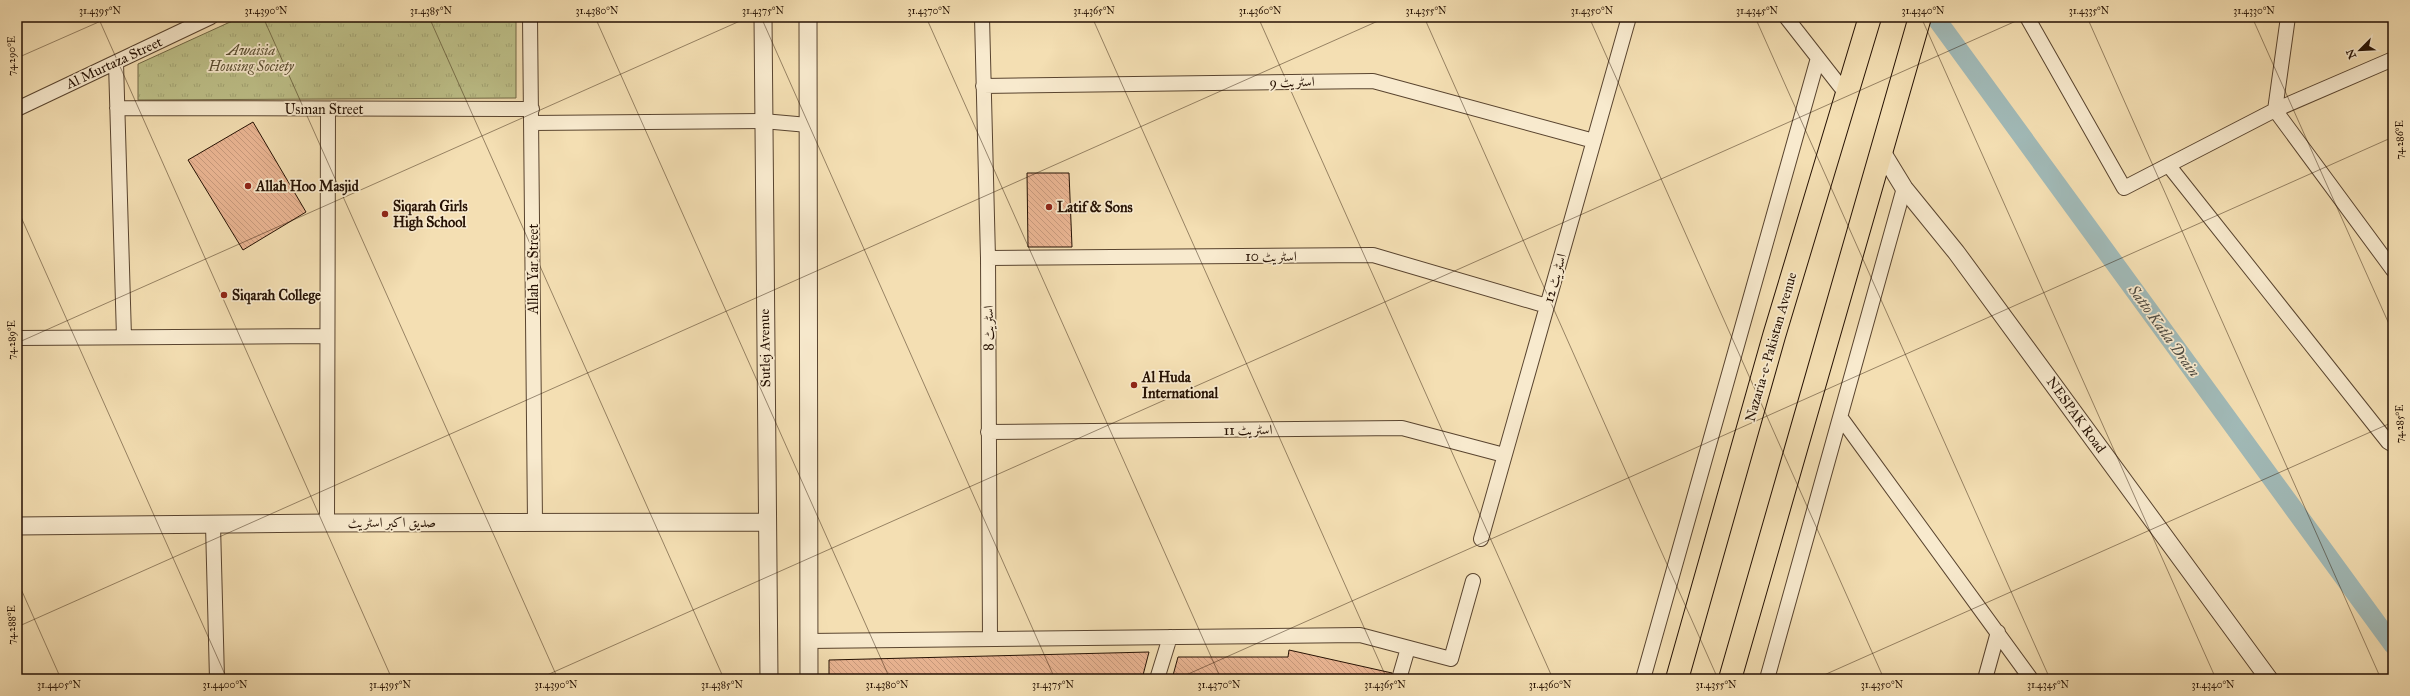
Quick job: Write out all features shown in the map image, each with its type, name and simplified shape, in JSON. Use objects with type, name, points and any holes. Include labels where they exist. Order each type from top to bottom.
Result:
[{"type":"main road","points":[[1730,679],[1920,17]]},
{"type":"main road","name":"Nazaria-e-Pakistan Avenue","points":[[1677,679],[1774,336],[1869,20]]},
{"type":"street","name":"Al Murtaza Street","points":[[17,109],[211,17]]},
{"type":"street","name":"Allah Yar Street","points":[[530,17],[535,522]]},
{"type":"street","name":"Sutlej Avenue","points":[[763,17],[769,679]]},
{"type":"street","points":[[808,17],[809,679]]},
{"type":"street","name":"اسٹریٹ 8","points":[[982,17],[988,258],[990,639]]},
{"type":"street","name":"اسٹریٹ 12","points":[[1481,539],[1629,17]]},
{"type":"street","points":[[1786,17],[1847,95]]},
{"type":"street","points":[[2028,17],[2124,188],[2275,110],[2393,59]]},
{"type":"street","points":[[2288,17],[2275,110],[2391,263]]},
{"type":"street","points":[[1643,679],[1818,58]]},
{"type":"street","points":[[116,63],[124,338]]},
{"type":"street","name":"اسٹریٹ 9","points":[[983,86],[1373,81],[1594,141]]},
{"type":"street","name":"Usman Street","points":[[117,108],[532,109]]},
{"type":"street","points":[[327,522],[328,109]]},
{"type":"street","points":[[532,123],[763,121],[808,125]]},
{"type":"street","name":"NESPAK Road","points":[[1882,152],[1904,188],[1956,252],[2269,679]]},
{"type":"street","points":[[2169,166],[2388,442],[2393,445]]},
{"type":"street","points":[[1767,679],[1841,418],[1860,340],[1904,188]]},
{"type":"street","name":"اسٹریٹ 10","points":[[988,258],[1373,255],[1547,306]]},
{"type":"street","points":[[17,338],[327,336]]},
{"type":"street","points":[[1841,418],[2031,679]]},
{"type":"street","name":"اسٹریٹ 11","points":[[988,432],[1402,428],[1504,455]]},
{"type":"street","name":"صدیق اکبر اسٹریٹ","points":[[17,526],[213,525],[327,522],[767,522]]},
{"type":"street","points":[[213,525],[216,679]]},
{"type":"street","points":[[808,641],[1360,635],[1451,659],[1473,581]]},
{"type":"street","points":[[1984,679],[1998,632]]},
{"type":"street","points":[[1157,679],[1170,637]]},
{"type":"street","points":[[1399,679],[1408,648]]},
{"type":"green space","name":"Awaisia Housing Society","points":[[241,17],[516,17],[516,98],[138,100],[138,64]]},
{"type":"building","name":"Allah Hoo Masjid","points":[[253,122],[306,212],[243,250],[188,160]]},
{"type":"building","name":"Latif & Sons","points":[[1027,173],[1069,173],[1072,247],[1028,247]]},
{"type":"building","points":[[1289,650],[1392,673],[1391,679],[1172,679],[1178,657],[1288,657]]},
{"type":"building","points":[[1149,652],[1142,679],[829,679],[829,660]]},
{"type":"waterway","name":"Satto Katla Drain","points":[[1935,17],[2393,645]]},
{"type":"place","name":"Allah Hoo Masjid","points":[[248,186]]},
{"type":"place","name":"Latif & Sons","points":[[1049,207]]},
{"type":"place","name":"Siqarah Girls High School","points":[[385,214]]},
{"type":"place","name":"Siqarah College","points":[[224,295]]},
{"type":"place","name":"Al Huda International","points":[[1134,385]]}]
